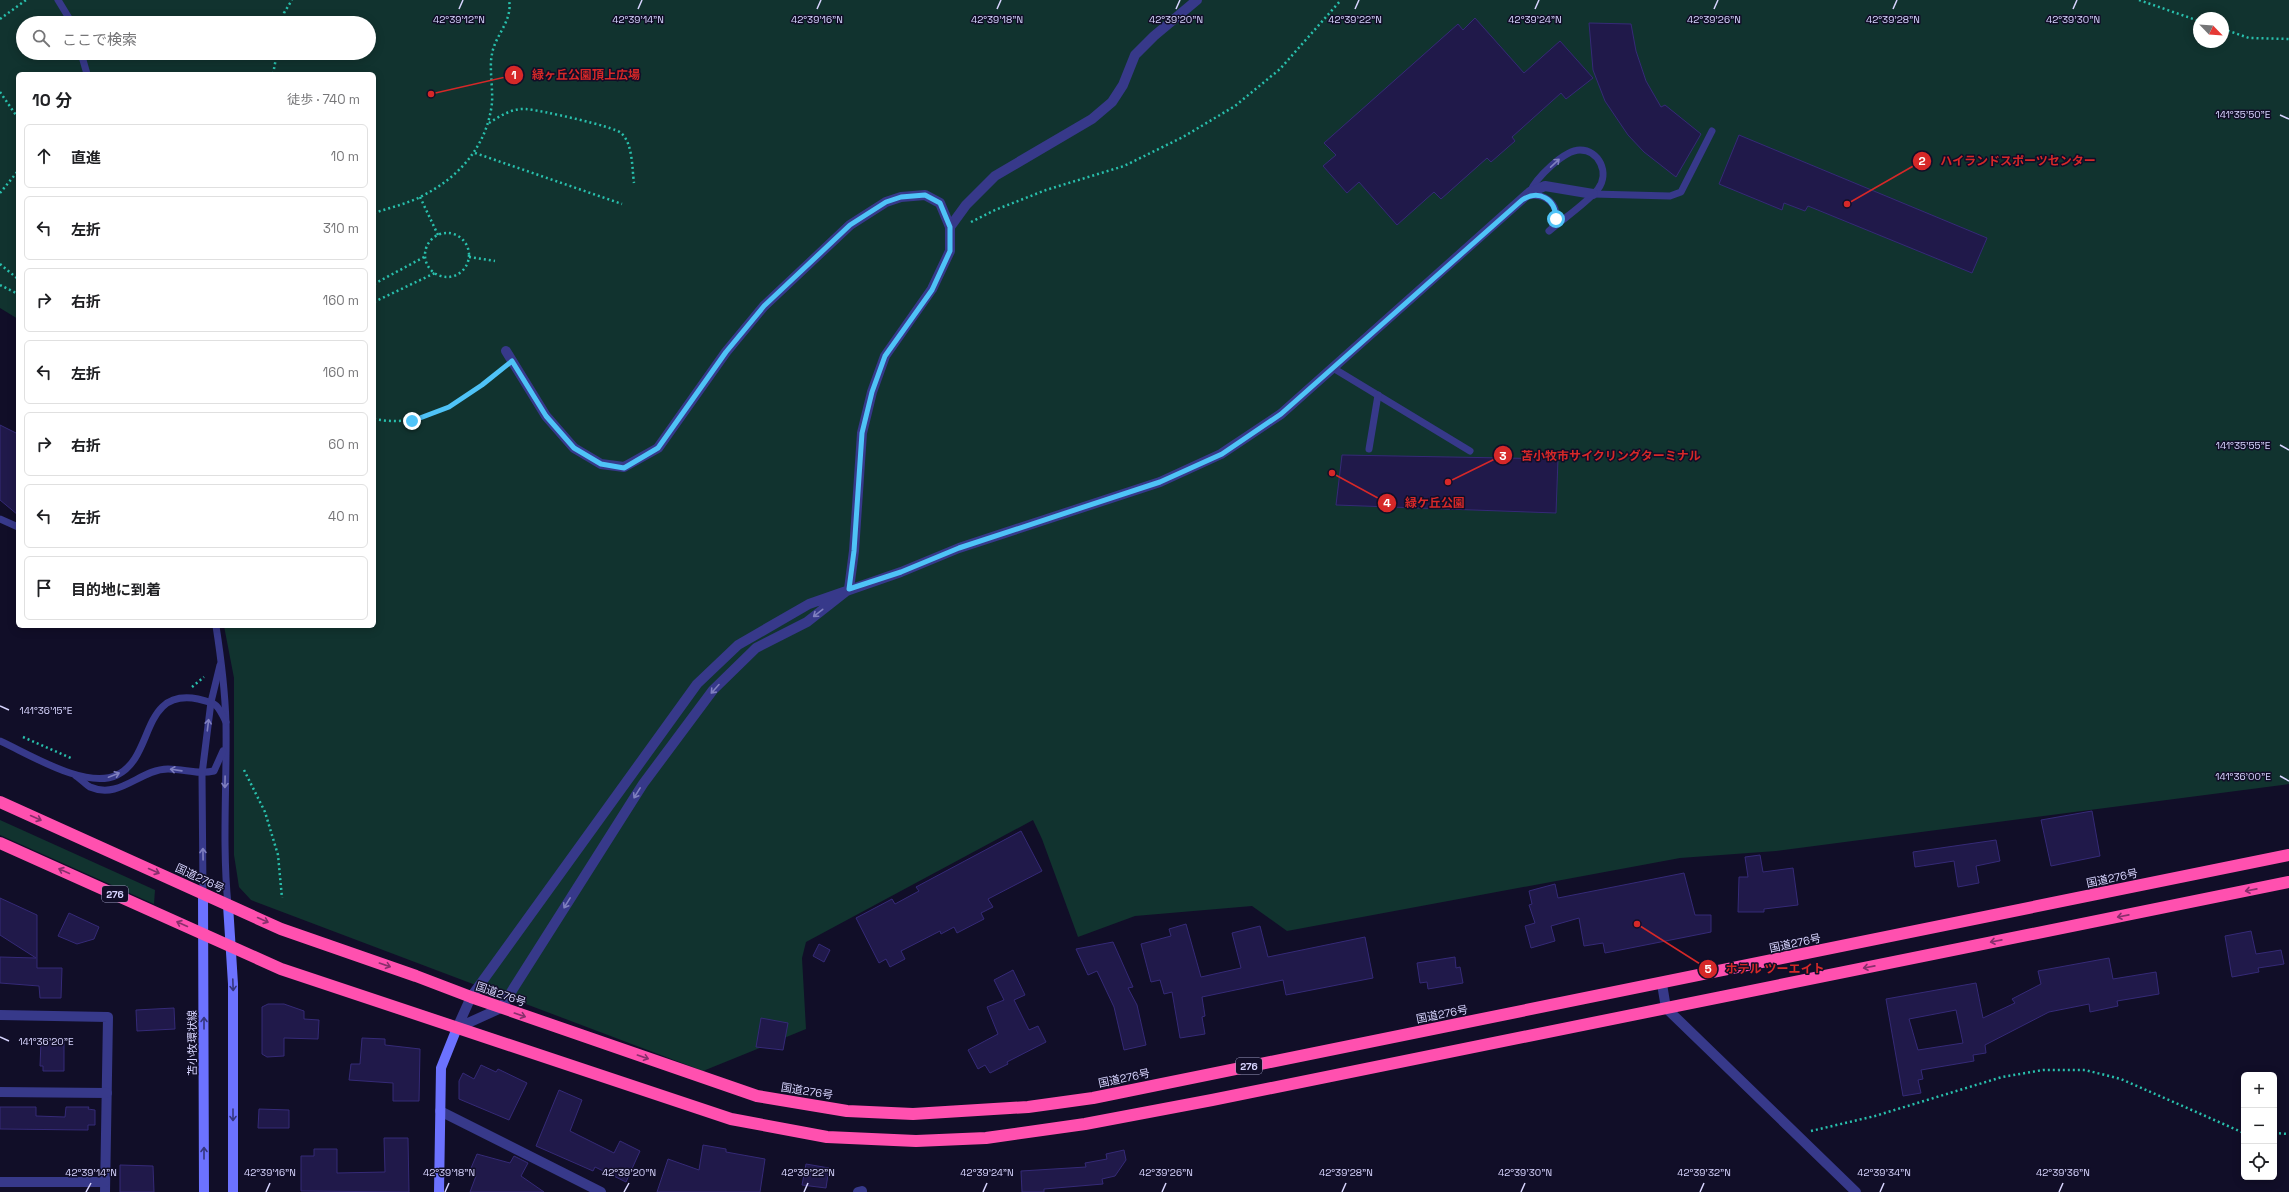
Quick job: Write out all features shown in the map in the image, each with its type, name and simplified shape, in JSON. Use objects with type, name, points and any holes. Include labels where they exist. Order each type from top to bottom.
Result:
[{"type":"highway","name":"国道276号","points":[[0,802],[282,929],[416,976],[501,1008],[757,1096],[847,1111],[913,1114],[1028,1107],[1093,1098],[1662,984],[2289,855]]},
{"type":"highway","name":"276","points":[[0,843],[294,974],[596,1072],[731,1119],[827,1137],[916,1141],[986,1138],[1085,1124],[2289,882]]},
{"type":"main road","name":"苫小牧環状線","points":[[203,893],[204,1192]]},
{"type":"main road","points":[[228,904],[234,984],[232,1192]]},
{"type":"main road","points":[[439,1192],[441,1068],[458,1028]]},
{"type":"street","points":[[950,227],[966,206],[995,176],[1092,119],[1112,102],[1123,84],[1135,55],[1154,36],[1197,0]]},
{"type":"street","points":[[458,1028],[470,997],[697,684],[738,645],[809,604],[901,572],[959,548],[1160,482],[1222,454],[1281,414],[1530,192],[1545,186],[1593,194]]},
{"type":"street","points":[[458,1028],[501,1008],[643,784],[713,690],[756,648],[807,622],[849,589],[854,551],[862,433],[872,392],[885,356],[932,290],[950,251],[950,227],[940,203],[925,195],[901,197],[886,202],[850,225],[764,306],[726,352],[658,448],[624,468],[601,464],[574,448],[546,416],[506,351]]},
{"type":"street","points":[[1662,984],[1666,1008],[1744,1085],[1798,1134],[1856,1192]]},
{"type":"street","points":[[0,1015],[108,1016],[105,1187],[0,1182]]},
{"type":"street","points":[[0,1092],[107,1093]]},
{"type":"street","points":[[440,1112],[601,1192]]},
{"type":"lane","points":[[58,0],[68,16]]},
{"type":"lane","points":[[83,60],[86,72]]},
{"type":"lane","points":[[1593,194],[1670,196],[1680,192],[1712,131]]},
{"type":"lane","points":[[1522,200],[1535,194],[1549,199],[1556,211],[1556,219],[1549,231],[1593,194],[1602,182],[1602,167],[1593,154],[1579,150],[1565,154],[1534,183],[1530,192]]},
{"type":"lane","points":[[1333,368],[1470,451]]},
{"type":"lane","points":[[1369,449],[1378,395]]},
{"type":"lane","points":[[0,519],[16,526]]},
{"type":"lane","points":[[216,628],[221,659],[226,722],[224,850],[228,904]]},
{"type":"lane","points":[[203,893],[202,774],[211,702],[221,659]]},
{"type":"lane","points":[[0,741],[76,775],[100,780],[117,775],[132,764],[157,711],[170,701],[186,697],[211,702],[218,706],[226,722]]},
{"type":"lane","points":[[76,775],[90,787],[116,790],[156,771],[168,769],[202,774],[214,771],[220,762],[225,744]]},
{"type":"path","points":[[0,18],[26,0]]},
{"type":"path","points":[[283,16],[292,0]]},
{"type":"path","points":[[376,212],[420,197],[452,176],[475,153],[488,123],[493,78],[492,54],[506,23],[510,5],[509,0]]},
{"type":"path","points":[[950,227],[973,221],[995,210],[1046,190],[1124,166],[1183,138],[1236,106],[1280,69],[1340,0]]},
{"type":"path","points":[[2139,0],[2193,19]]},
{"type":"path","points":[[2229,31],[2249,38],[2289,39]]},
{"type":"path","points":[[273,72],[276,60]]},
{"type":"path","points":[[0,92],[16,115]]},
{"type":"path","points":[[488,123],[507,112],[525,109],[606,126],[621,133],[627,142],[634,183]]},
{"type":"path","points":[[475,153],[622,204]]},
{"type":"path","points":[[0,193],[16,174]]},
{"type":"path","points":[[420,197],[438,235]]},
{"type":"path","points":[[446,233],[460,237],[466,243],[469,257],[463,271],[456,275],[441,276],[429,267],[426,256],[428,246],[438,235],[446,233]]},
{"type":"path","points":[[376,283],[426,256]]},
{"type":"path","points":[[469,257],[495,261]]},
{"type":"path","points":[[0,264],[16,278]]},
{"type":"path","points":[[376,301],[435,273]]},
{"type":"path","points":[[0,285],[16,293]]},
{"type":"path","points":[[376,419],[412,421],[449,407],[482,385],[512,361]]},
{"type":"path","points":[[191,688],[204,678],[206,672]]},
{"type":"path","points":[[20,735],[75,760]]},
{"type":"path","points":[[244,770],[265,812],[278,855],[282,898]]},
{"type":"path","points":[[1798,1134],[1875,1116],[2002,1076],[2043,1070],[2085,1070],[2121,1079],[2241,1132]]},
{"type":"path","points":[[2277,1133],[2289,1134]]},
{"type":"green space","points":[[0,0],[2289,0],[2289,784],[1776,851],[1680,858],[1287,931],[1252,906],[1135,916],[1078,937],[1042,839],[1033,820],[806,942],[802,958],[806,1029],[703,1071],[251,900],[239,887],[234,855],[234,678],[224,628],[376,628],[376,72],[16,72],[16,318],[0,308]]},
{"type":"green space","points":[[0,820],[155,890],[154,904],[0,835]]},
{"type":"building","points":[[1475,18],[1524,73],[1560,41],[1593,78],[1566,99],[1561,93],[1512,137],[1515,141],[1491,162],[1487,158],[1441,199],[1434,192],[1397,225],[1359,182],[1347,193],[1323,166],[1336,155],[1324,143],[1458,24],[1463,30]]},
{"type":"building","points":[[1589,23],[1631,24],[1636,51],[1646,81],[1661,107],[1665,105],[1701,134],[1676,177],[1644,152],[1628,135],[1605,101],[1593,70]]},
{"type":"building","points":[[1739,135],[1987,238],[1972,273],[1808,206],[1805,211],[1784,203],[1782,210],[1719,184]]},
{"type":"building","points":[[0,425],[16,433],[16,513],[0,500]]},
{"type":"building","points":[[1342,455],[1558,459],[1556,513],[1336,505]]},
{"type":"building","points":[[2092,811],[2100,856],[2051,866],[2041,820]]},
{"type":"building","points":[[1021,831],[1042,871],[988,899],[993,907],[981,913],[984,919],[957,933],[954,927],[941,934],[940,931],[901,951],[905,959],[890,967],[886,959],[879,963],[856,918],[892,899],[895,904],[919,891],[916,887]]},
{"type":"building","points":[[1996,840],[2000,861],[1976,866],[1979,883],[1958,887],[1954,861],[1915,867],[1913,852]]},
{"type":"building","points":[[1760,855],[1763,872],[1793,868],[1798,905],[1764,909],[1764,912],[1738,912],[1739,877],[1748,877],[1745,857]]},
{"type":"building","points":[[1684,873],[1695,915],[1711,915],[1711,932],[1605,953],[1603,943],[1584,946],[1579,918],[1551,926],[1555,941],[1531,948],[1525,926],[1535,923],[1529,905],[1532,904],[1529,891],[1555,884],[1558,898]]},
{"type":"building","points":[[0,898],[37,915],[37,968],[62,968],[61,998],[40,998],[39,986],[0,983],[0,957],[36,958],[0,935]]},
{"type":"building","points":[[69,913],[99,927],[94,939],[77,944],[58,936]]},
{"type":"building","points":[[1186,924],[1201,977],[1241,968],[1232,933],[1260,926],[1268,957],[1365,937],[1373,978],[1286,995],[1283,980],[1202,997],[1205,1016],[1202,1017],[1205,1034],[1180,1038],[1172,992],[1164,994],[1160,980],[1151,982],[1141,944],[1171,936],[1169,929]]},
{"type":"building","points":[[2251,931],[2256,954],[2281,950],[2284,964],[2258,968],[2259,972],[2232,977],[2225,936]]},
{"type":"building","points":[[1113,942],[1133,987],[1128,988],[1137,1005],[1146,1045],[1124,1050],[1114,1007],[1097,971],[1088,975],[1076,949]]},
{"type":"building","points":[[819,944],[830,950],[824,962],[813,956]]},
{"type":"building","points":[[1455,957],[1456,968],[1460,967],[1463,983],[1428,989],[1427,982],[1420,983],[1417,963]]},
{"type":"building","points":[[2109,958],[2113,979],[2156,972],[2159,994],[2117,1001],[2118,1006],[2090,1012],[2089,1004],[2049,1012],[1985,1045],[1986,1053],[1973,1055],[1974,1061],[1921,1070],[1923,1079],[1918,1080],[1921,1093],[1903,1096],[1886,999],[1976,983],[1983,1018],[2015,1003],[2012,999],[2041,984],[2038,971]],"holes":[[[1956,1010],[1963,1043],[1918,1050],[1909,1019]]]},
{"type":"building","points":[[1013,970],[1025,995],[1014,1000],[1029,1030],[1038,1026],[1046,1042],[1007,1062],[1008,1064],[990,1073],[985,1065],[978,1069],[968,1050],[998,1034],[987,1007],[1004,1000],[994,980]]},
{"type":"building","points":[[268,1004],[284,1004],[304,1011],[304,1019],[319,1020],[318,1039],[284,1038],[284,1056],[267,1057],[262,1054],[262,1007]]},
{"type":"building","points":[[174,1008],[175,1029],[137,1031],[136,1010]]},
{"type":"building","points":[[761,1018],[788,1023],[783,1050],[756,1047]]},
{"type":"building","points":[[362,1038],[385,1039],[385,1045],[420,1049],[419,1101],[393,1101],[393,1083],[349,1080],[351,1064],[360,1064]]},
{"type":"building","points":[[41,1041],[64,1041],[64,1071],[43,1071],[43,1066],[40,1066]]},
{"type":"building","points":[[481,1065],[496,1072],[498,1069],[527,1083],[509,1120],[459,1099],[459,1081],[463,1073],[474,1079]]},
{"type":"building","points":[[559,1090],[582,1100],[570,1131],[614,1153],[620,1141],[640,1151],[626,1182],[595,1167],[593,1171],[536,1146]]},
{"type":"building","points":[[0,1107],[36,1107],[36,1116],[65,1117],[66,1107],[89,1107],[88,1109],[95,1110],[95,1125],[88,1125],[88,1130],[0,1129]]},
{"type":"building","points":[[259,1109],[289,1110],[289,1128],[258,1128]]},
{"type":"building","points":[[384,1138],[408,1138],[409,1192],[301,1191],[301,1156],[314,1156],[314,1149],[337,1149],[337,1173],[385,1172]]},
{"type":"building","points":[[703,1145],[726,1149],[726,1152],[765,1159],[760,1192],[657,1192],[668,1159],[699,1170]]},
{"type":"building","points":[[1124,1150],[1126,1160],[1115,1176],[1102,1179],[1103,1184],[1044,1189],[1044,1192],[1022,1192],[1021,1171],[1086,1167],[1085,1163],[1107,1159],[1106,1154]]},
{"type":"building","points":[[477,1154],[510,1163],[514,1156],[528,1163],[521,1176],[544,1192],[470,1192],[476,1176],[473,1175],[475,1170],[471,1168]]},
{"type":"building","points":[[806,1164],[829,1168],[826,1188],[802,1185]]},
{"type":"building","points":[[120,1165],[153,1166],[154,1192],[120,1192]]},
{"type":"place","name":"緑ヶ丘公園頂上広場","points":[[431,94]]},
{"type":"place","name":"ハイランドスポーツセンター","points":[[1847,204]]},
{"type":"place","name":"緑ケ丘公園","points":[[1332,473]]},
{"type":"place","name":"苫小牧市サイクリングターミナル","points":[[1448,482]]},
{"type":"place","name":"ホテル ツーエイト","points":[[1637,924]]},
{"type":"route","points":[[412,421],[449,407],[482,385],[512,361],[546,416],[574,448],[601,464],[624,468],[658,448],[726,352],[764,306],[850,225],[886,202],[901,197],[925,195],[940,203],[950,227],[950,251],[932,290],[885,356],[872,392],[862,433],[854,551],[849,589],[901,572],[959,548],[1160,482],[1222,454],[1281,414],[1522,200],[1535,194],[1549,199],[1554,205],[1556,219]]}]
